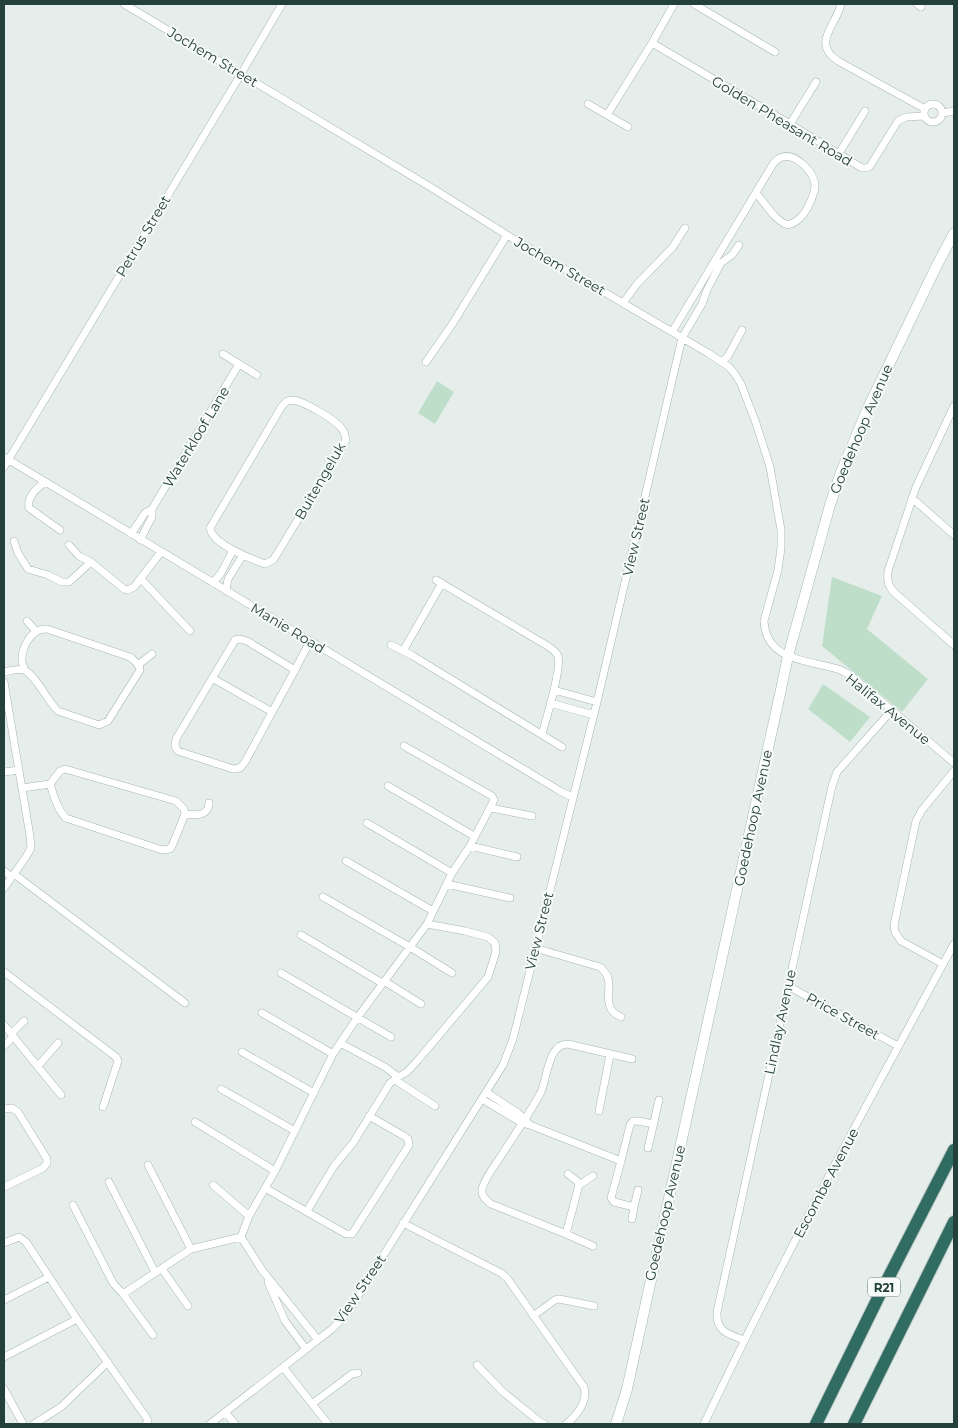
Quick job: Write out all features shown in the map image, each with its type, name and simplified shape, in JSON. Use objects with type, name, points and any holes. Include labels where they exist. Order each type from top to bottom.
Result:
[{"type":"highway","name":"R21","points":[[816,1424],[954,1150]]},
{"type":"highway","name":"R21","points":[[854,1424],[954,1222]]},
{"type":"main road","name":"Goedehoop Avenue","points":[[616,1424],[631,1369],[788,656],[827,513],[840,475],[876,390],[954,233]]},
{"type":"street","name":"Jochem Street","points":[[124,4],[722,362],[735,374],[741,384],[756,423],[770,467],[781,530],[778,566],[764,616],[766,636],[772,646],[788,656]]},
{"type":"street","name":"Petrus Street","points":[[4,467],[6,458],[282,4]]},
{"type":"street","points":[[607,114],[674,4]]},
{"type":"street","points":[[694,4],[775,52]]},
{"type":"street","points":[[841,4],[826,37],[825,45],[830,55],[924,113],[928,121],[934,123],[941,118],[943,113]]},
{"type":"street","name":"Golden Pheasant Road","points":[[652,43],[790,124],[857,166],[866,168],[870,166],[898,121],[924,113]]},
{"type":"street","points":[[790,124],[816,82]]},
{"type":"street","points":[[588,104],[628,127]]},
{"type":"street","points":[[924,113],[928,105],[934,104],[941,108],[943,113]]},
{"type":"street","points":[[838,155],[865,111]]},
{"type":"street","points":[[943,113],[954,111]]},
{"type":"street","points":[[672,332],[773,164],[778,158],[792,158],[802,163],[812,174],[815,186],[811,202],[804,213],[799,220],[788,225],[783,224],[778,219],[756,193]]},
{"type":"street","points":[[623,303],[672,248],[685,228]]},
{"type":"street","points":[[426,362],[453,323],[507,235]]},
{"type":"street","name":"View Street","points":[[210,1424],[332,1329],[346,1315],[504,1065],[513,1039],[594,715],[682,338],[702,304],[706,290],[721,263],[732,255],[739,245]]},
{"type":"street","points":[[722,362],[728,356],[742,330]]},
{"type":"street","points":[[223,354],[257,375]]},
{"type":"street","name":"Waterkloof Lane","points":[[131,534],[145,513],[152,509],[239,364]]},
{"type":"street","name":"Buitengeluk","points":[[294,400],[305,403],[338,424],[345,434],[344,444],[273,560],[265,564],[233,550],[213,536],[210,531],[212,524],[282,406],[287,401],[294,400]]},
{"type":"street","points":[[954,406],[912,498],[888,571],[889,586],[896,594],[954,645]]},
{"type":"street","points":[[948,420],[954,426]]},
{"type":"street","name":"Manie Road","points":[[6,458],[572,797]]},
{"type":"street","points":[[45,482],[30,496],[29,508],[60,530]]},
{"type":"street","points":[[912,498],[954,535]]},
{"type":"street","name":"Waterkloof Lane","points":[[140,540],[152,517],[152,509]]},
{"type":"street","points":[[14,541],[18,553],[28,569],[48,575],[62,582],[69,582],[91,562]]},
{"type":"street","points":[[69,545],[79,556],[91,562],[128,590],[134,588],[161,552]]},
{"type":"street","points":[[213,583],[224,568],[233,550]]},
{"type":"street","points":[[226,591],[228,578],[243,555]]},
{"type":"street","points":[[140,579],[190,631]]},
{"type":"street","points":[[403,651],[439,582],[554,650],[558,656],[559,666],[542,734]]},
{"type":"street","points":[[27,621],[36,632]]},
{"type":"street","points":[[47,628],[130,657],[138,665],[140,670],[136,678],[108,721],[105,724],[99,725],[58,711],[25,670],[22,662],[28,639],[40,629],[47,628]]},
{"type":"street","points":[[295,670],[240,638],[233,642],[176,739],[175,746],[178,751],[233,769],[240,768],[245,762],[295,670],[310,641]]},
{"type":"street","points":[[391,645],[562,747]]},
{"type":"street","points":[[138,665],[152,654]]},
{"type":"street","name":"Halifax Avenue","points":[[788,656],[844,672],[867,688],[954,763]]},
{"type":"street","points":[[4,672],[18,669],[25,670]]},
{"type":"street","points":[[212,678],[272,712]]},
{"type":"street","points":[[4,682],[31,848],[4,888]]},
{"type":"street","points":[[554,690],[597,702]]},
{"type":"street","points":[[550,703],[594,715]]},
{"type":"street","name":"Lindlay Avenue","points":[[744,1340],[724,1332],[718,1323],[717,1312],[833,780],[841,768],[892,710]]},
{"type":"street","points":[[241,1237],[248,1216],[275,1171],[333,1054],[356,1018],[427,924],[452,873],[470,846],[494,800],[492,796],[404,746]]},
{"type":"street","points":[[22,788],[50,784],[60,771],[65,769],[176,801],[184,809],[185,814],[172,846],[170,849],[162,850],[66,818],[58,808],[50,784]]},
{"type":"street","points":[[4,772],[19,770]]},
{"type":"street","points":[[943,964],[901,941],[895,932],[894,925],[914,828],[918,817],[954,771]]},
{"type":"street","points":[[388,786],[474,836]]},
{"type":"street","points":[[185,814],[203,814],[208,809],[209,803]]},
{"type":"street","points":[[491,808],[532,816]]},
{"type":"street","points":[[367,823],[452,873]]},
{"type":"street","points":[[470,846],[517,858]]},
{"type":"street","points":[[346,861],[433,911]]},
{"type":"street","points":[[4,871],[13,875],[185,1003]]},
{"type":"street","points":[[447,884],[510,898]]},
{"type":"street","points":[[323,897],[452,973]]},
{"type":"street","points":[[307,1211],[334,1166],[353,1143],[390,1083],[407,1072],[418,1060],[488,976],[496,952],[495,943],[488,937],[427,924]]},
{"type":"street","points":[[301,935],[421,1004]]},
{"type":"street","name":"Escombe Avenue","points":[[704,1424],[744,1340],[898,1046],[954,944]]},
{"type":"street","points":[[535,948],[600,967],[605,971],[608,978],[611,1009],[621,1017]]},
{"type":"street","points":[[4,972],[116,1057],[118,1061],[103,1107]]},
{"type":"street","points":[[281,973],[391,1037]]},
{"type":"street","name":"Price Street","points":[[788,986],[898,1046]]},
{"type":"street","points":[[262,1013],[333,1054]]},
{"type":"street","points":[[4,1046],[24,1021]]},
{"type":"street","points":[[4,1025],[61,1095]]},
{"type":"street","points":[[340,1043],[385,1067],[435,1106]]},
{"type":"street","points":[[38,1066],[58,1044]]},
{"type":"street","points":[[593,1246],[491,1204],[484,1199],[482,1192],[485,1181],[526,1122],[541,1092],[552,1056],[558,1047],[562,1044],[568,1044],[632,1060]]},
{"type":"street","points":[[242,1052],[314,1093]]},
{"type":"street","points":[[599,1110],[610,1055]]},
{"type":"street","points":[[220,1089],[295,1131]]},
{"type":"street","points":[[486,1092],[518,1113],[526,1122]]},
{"type":"street","points":[[482,1099],[526,1122],[621,1161]]},
{"type":"street","points":[[648,1148],[659,1100]]},
{"type":"street","points":[[4,1109],[12,1108],[18,1112],[47,1159],[47,1163],[44,1168],[4,1187]]},
{"type":"street","points":[[265,1188],[346,1234],[355,1231],[409,1146],[408,1140],[404,1136],[369,1116]]},
{"type":"street","points":[[634,1207],[612,1200],[621,1161],[630,1125],[633,1121],[654,1124]]},
{"type":"street","points":[[195,1122],[275,1171]]},
{"type":"street","points":[[148,1165],[191,1249]]},
{"type":"street","points":[[568,1174],[579,1185]]},
{"type":"street","points":[[566,1234],[579,1185],[593,1176]]},
{"type":"street","points":[[108,1182],[155,1272]]},
{"type":"street","points":[[213,1185],[248,1216]]},
{"type":"street","points":[[632,1220],[638,1190]]},
{"type":"street","points":[[73,1205],[113,1283],[152,1335]]},
{"type":"street","points":[[403,1223],[501,1272],[507,1278],[585,1390],[586,1396],[580,1409],[572,1420],[566,1424]]},
{"type":"street","points":[[4,1243],[14,1237],[19,1236],[23,1238],[146,1417],[148,1421],[146,1424]]},
{"type":"street","points":[[123,1294],[191,1249],[241,1237]]},
{"type":"street","points":[[241,1237],[262,1270],[318,1340]]},
{"type":"street","points":[[162,1269],[188,1306]]},
{"type":"street","points":[[262,1270],[285,1321],[306,1349]]},
{"type":"street","points":[[4,1300],[49,1276]]},
{"type":"street","points":[[533,1316],[555,1300],[594,1306]]},
{"type":"street","points":[[4,1357],[77,1319]]},
{"type":"street","points":[[34,1424],[61,1407],[108,1362]]},
{"type":"street","points":[[477,1365],[502,1391],[544,1424]]},
{"type":"street","points":[[283,1367],[328,1424]]},
{"type":"street","points":[[312,1404],[352,1374],[358,1373]]},
{"type":"street","points":[[4,1389],[23,1424]]},
{"type":"street","points":[[225,1412],[234,1424]]},
{"type":"green space","points":[[437,381],[454,392],[435,424],[418,413]]},
{"type":"green space","points":[[832,577],[882,596],[867,629],[928,679],[902,712],[822,646]]},
{"type":"green space","points":[[823,684],[870,717],[850,742],[808,709]]}]
